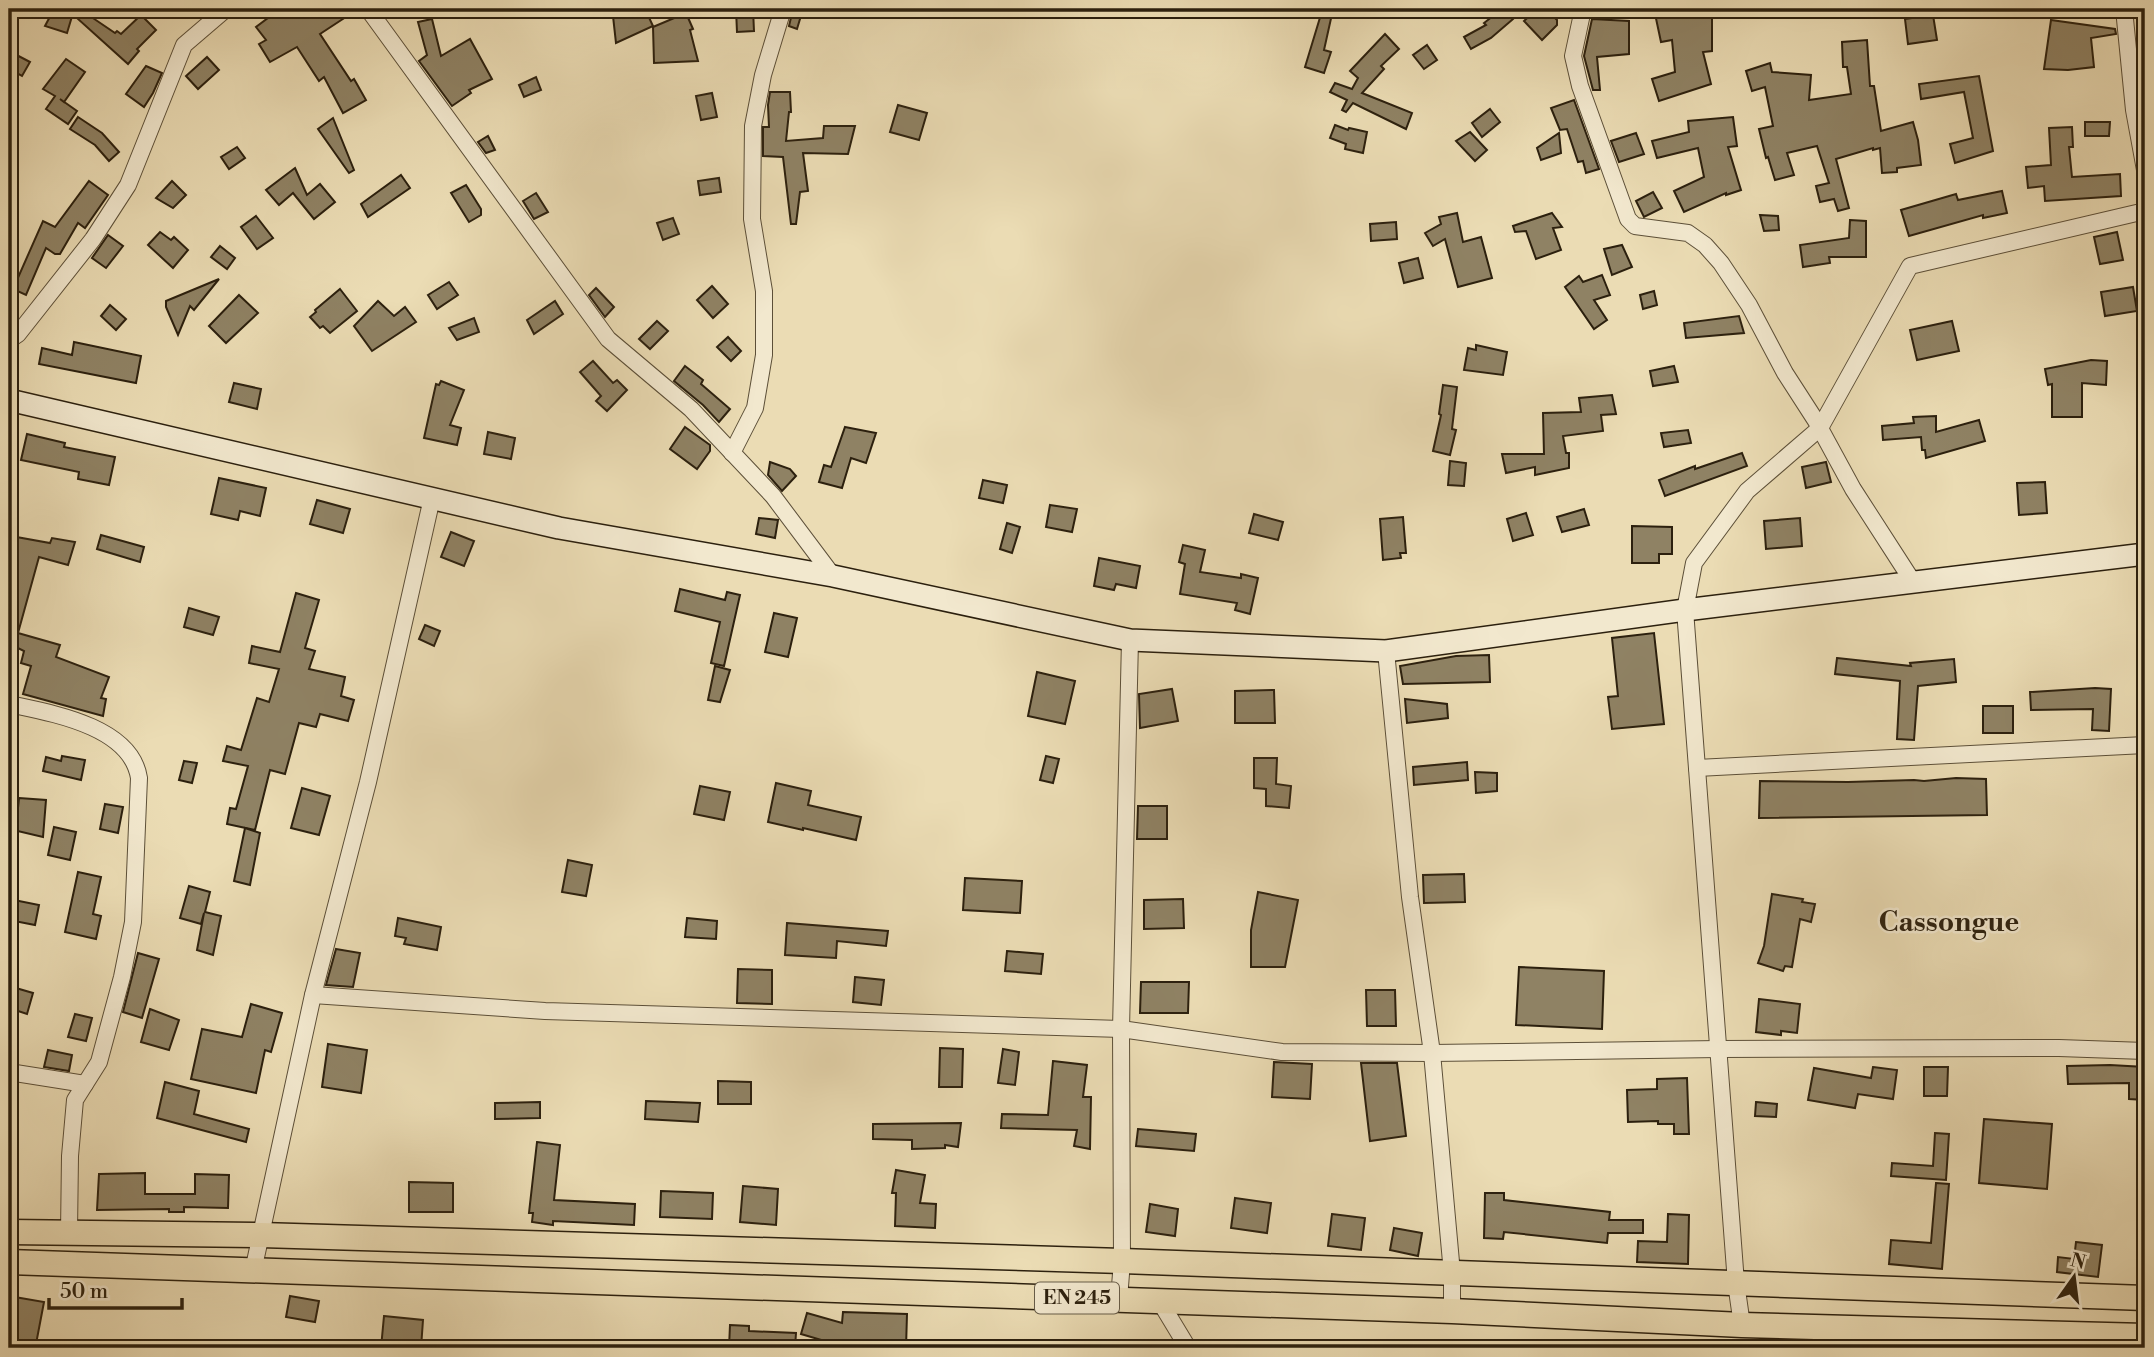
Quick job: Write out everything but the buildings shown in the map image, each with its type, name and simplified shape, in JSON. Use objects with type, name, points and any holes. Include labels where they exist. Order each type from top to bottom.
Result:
[{"type":"main road","points":[[9,400],[559,528],[832,576],[1130,640],[1386,651],[1685,610],[2145,554]]},
{"type":"main road","name":"EN 245","points":[[9,1232],[261,1235],[1122,1261],[2145,1298]]},
{"type":"main road","name":"EN 245","points":[[9,1262],[1160,1300],[1742,1325],[2145,1336]]},
{"type":"street","points":[[9,340],[18,334],[93,239],[128,185],[184,45],[226,9]]},
{"type":"street","points":[[368,9],[608,339],[691,409],[733,453],[773,496],[832,576]]},
{"type":"street","points":[[733,453],[755,408],[764,355],[764,290],[752,219],[753,125],[763,75],[783,9]]},
{"type":"street","points":[[1583,9],[1573,56],[1580,86],[1628,219],[1634,226],[1688,233],[1705,245],[1721,263],[1749,304],[1785,373],[1820,428],[1853,489],[1913,582]]},
{"type":"street","points":[[2124,9],[2134,110],[2145,170]]},
{"type":"street","points":[[1742,1325],[1735,1283],[1685,610],[1694,564],[1747,491],[1820,428],[1910,266],[2145,211]]},
{"type":"street","points":[[253,1271],[313,995],[368,782],[432,498]]},
{"type":"street","points":[[1119,1299],[1122,1261],[1121,1029],[1130,640]]},
{"type":"street","points":[[1386,651],[1410,897],[1432,1053],[1452,1273],[1452,1311]]},
{"type":"street","points":[[9,704],[83,723],[121,746],[132,755],[137,766],[137,837],[131,939],[99,1062],[75,1100],[71,1122],[69,1233]]},
{"type":"street","points":[[1697,768],[2145,745]]},
{"type":"street","points":[[313,995],[545,1011],[1121,1029],[1282,1052],[2059,1048],[2145,1051]]},
{"type":"street","points":[[9,1072],[85,1084]]},
{"type":"street","points":[[1160,1300],[1188,1348]]},
{"type":"district","name":"Cassongue","points":[[1949,922]]}]
